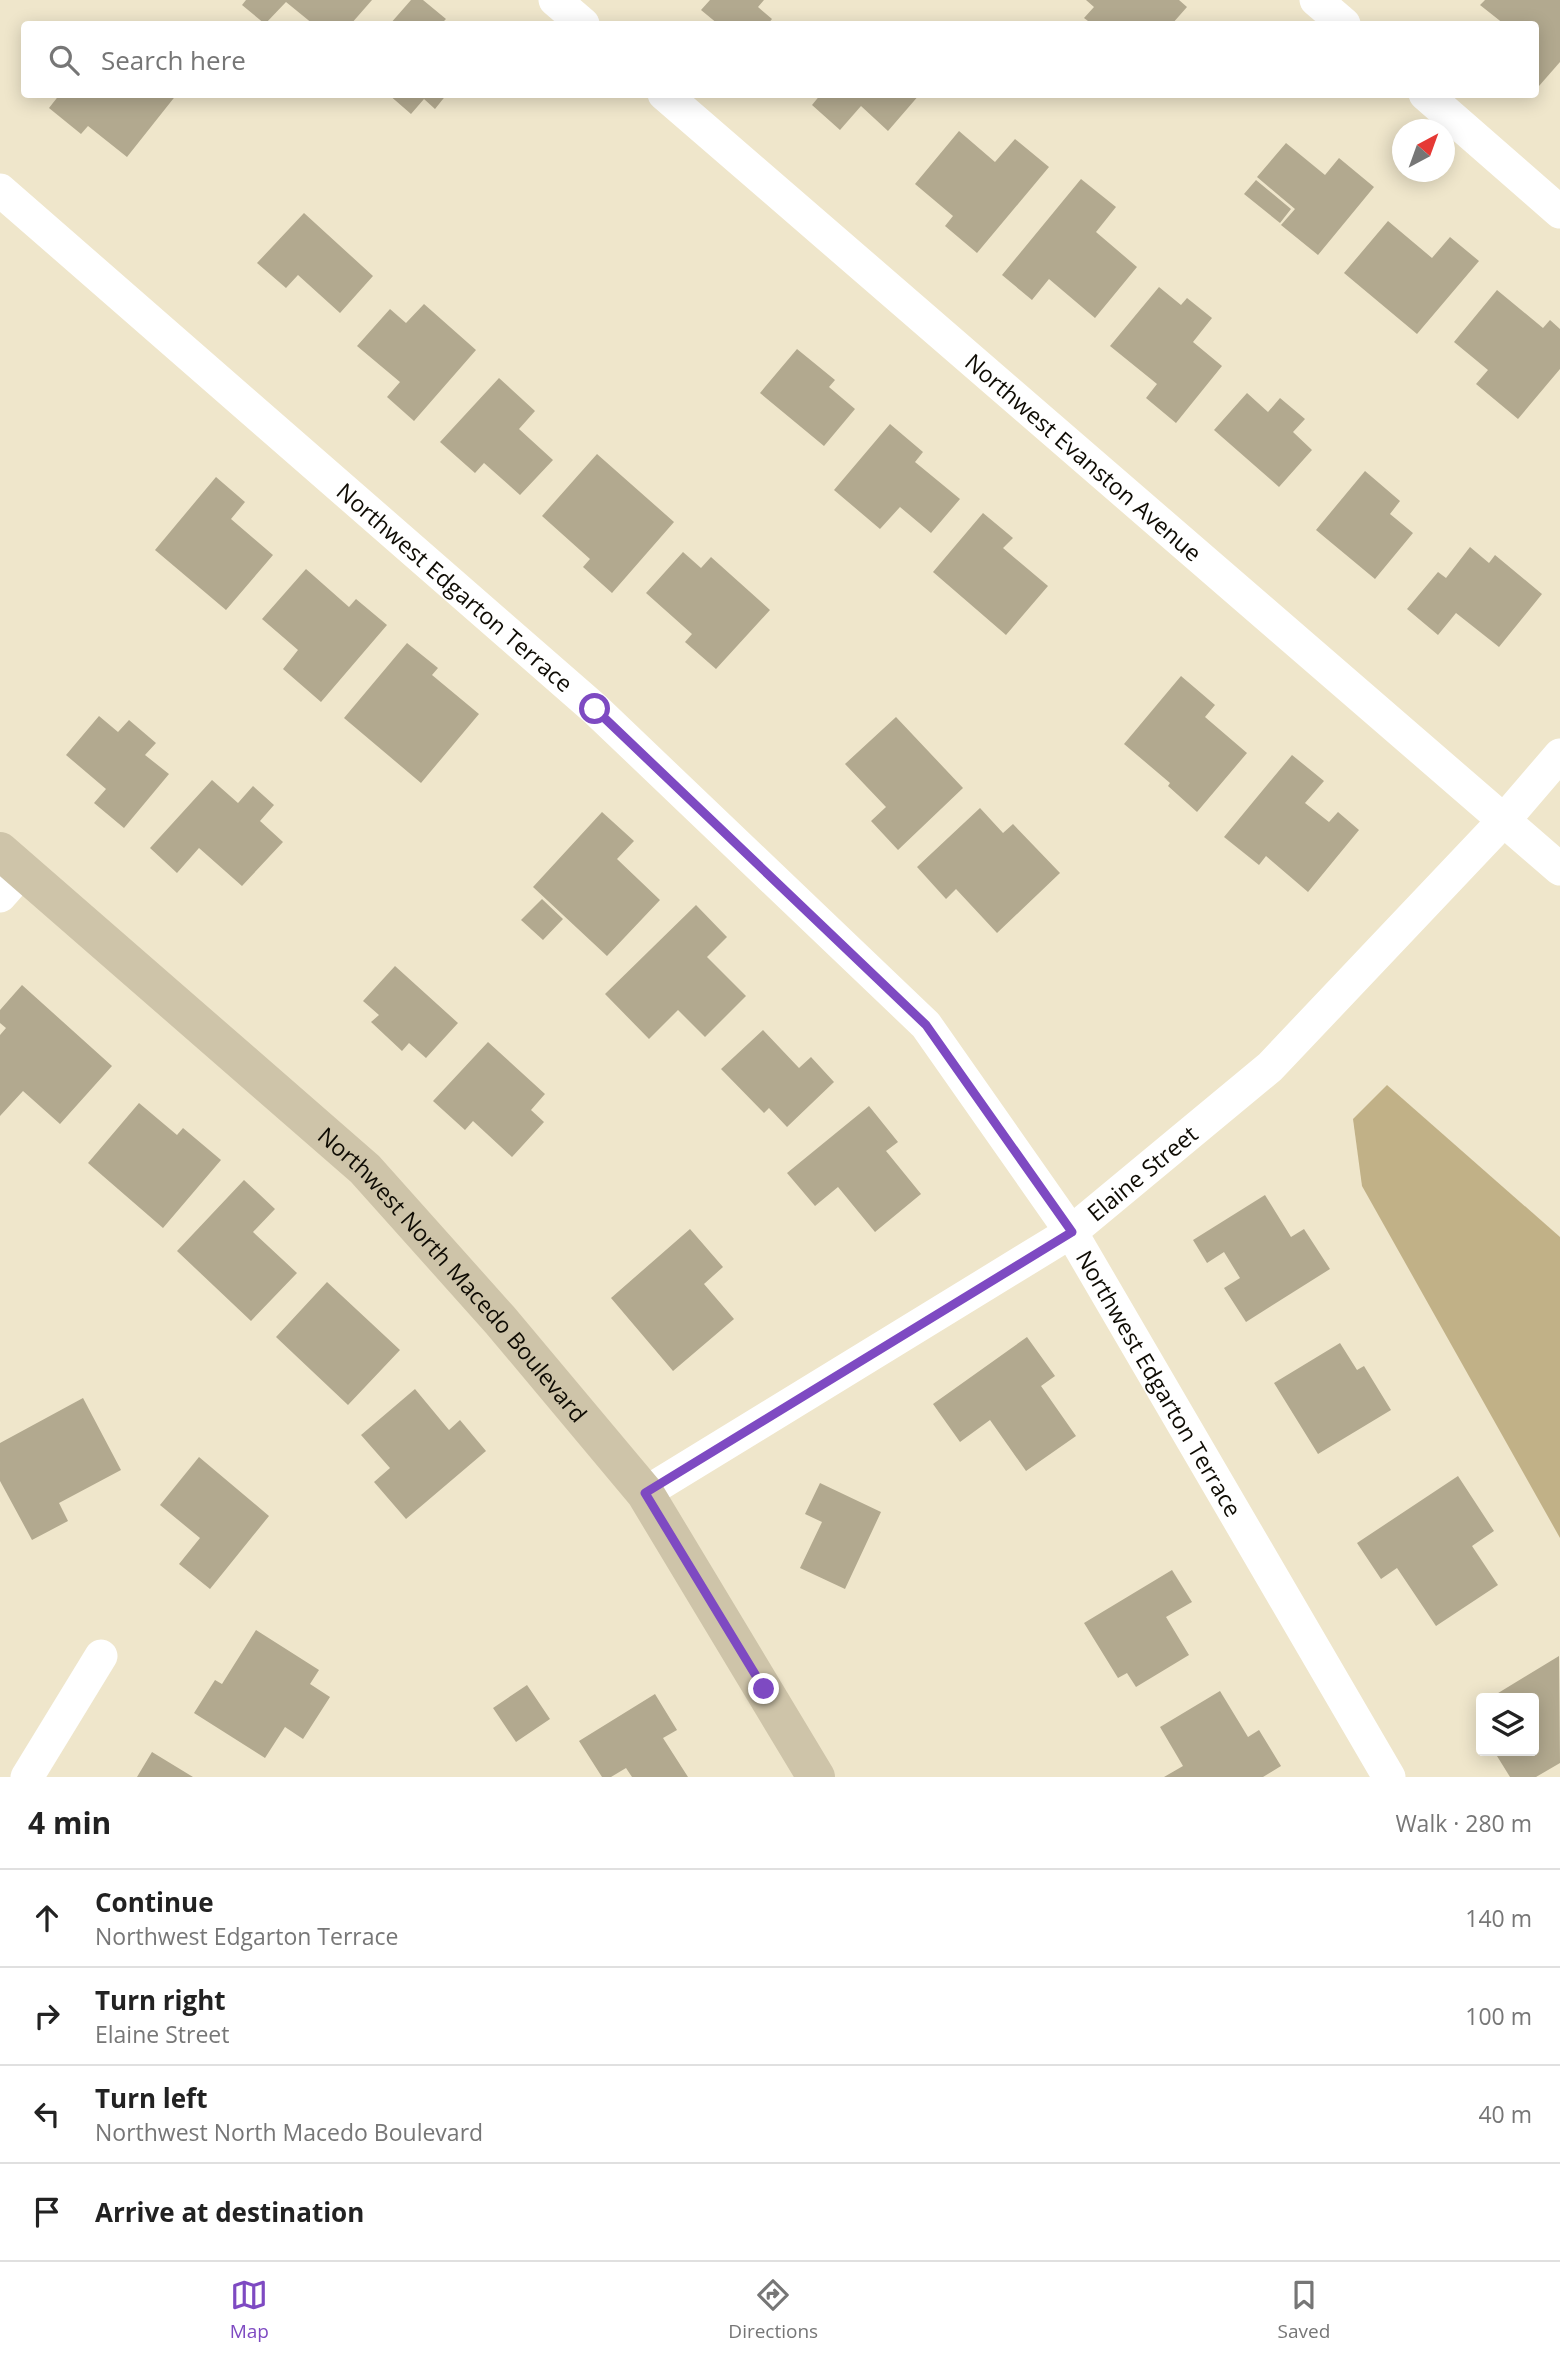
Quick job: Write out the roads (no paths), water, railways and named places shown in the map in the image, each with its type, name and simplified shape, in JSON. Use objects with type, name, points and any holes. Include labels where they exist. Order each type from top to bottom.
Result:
[{"type":"street","points":[[555,0],[580,21]]},
{"type":"street","points":[[1316,0],[1340,21]]},
{"type":"street","name":"Northwest Evanston Avenue","points":[[669,98],[1560,869]]},
{"type":"street","points":[[1430,98],[1560,212]]},
{"type":"street","name":"Northwest Edgarton Terrace","points":[[0,190],[595,709],[926,1025],[1072,1232],[1389,1777]]},
{"type":"street","name":"Elaine Street","points":[[645,1493],[1072,1232],[1270,1067],[1504,819],[1560,755]]},
{"type":"street","name":"Northwest North Macedo Boulevard","points":[[7,873],[365,1169],[500,1320],[645,1493],[816,1777]]},
{"type":"street","points":[[27,1777],[101,1656]]}]
